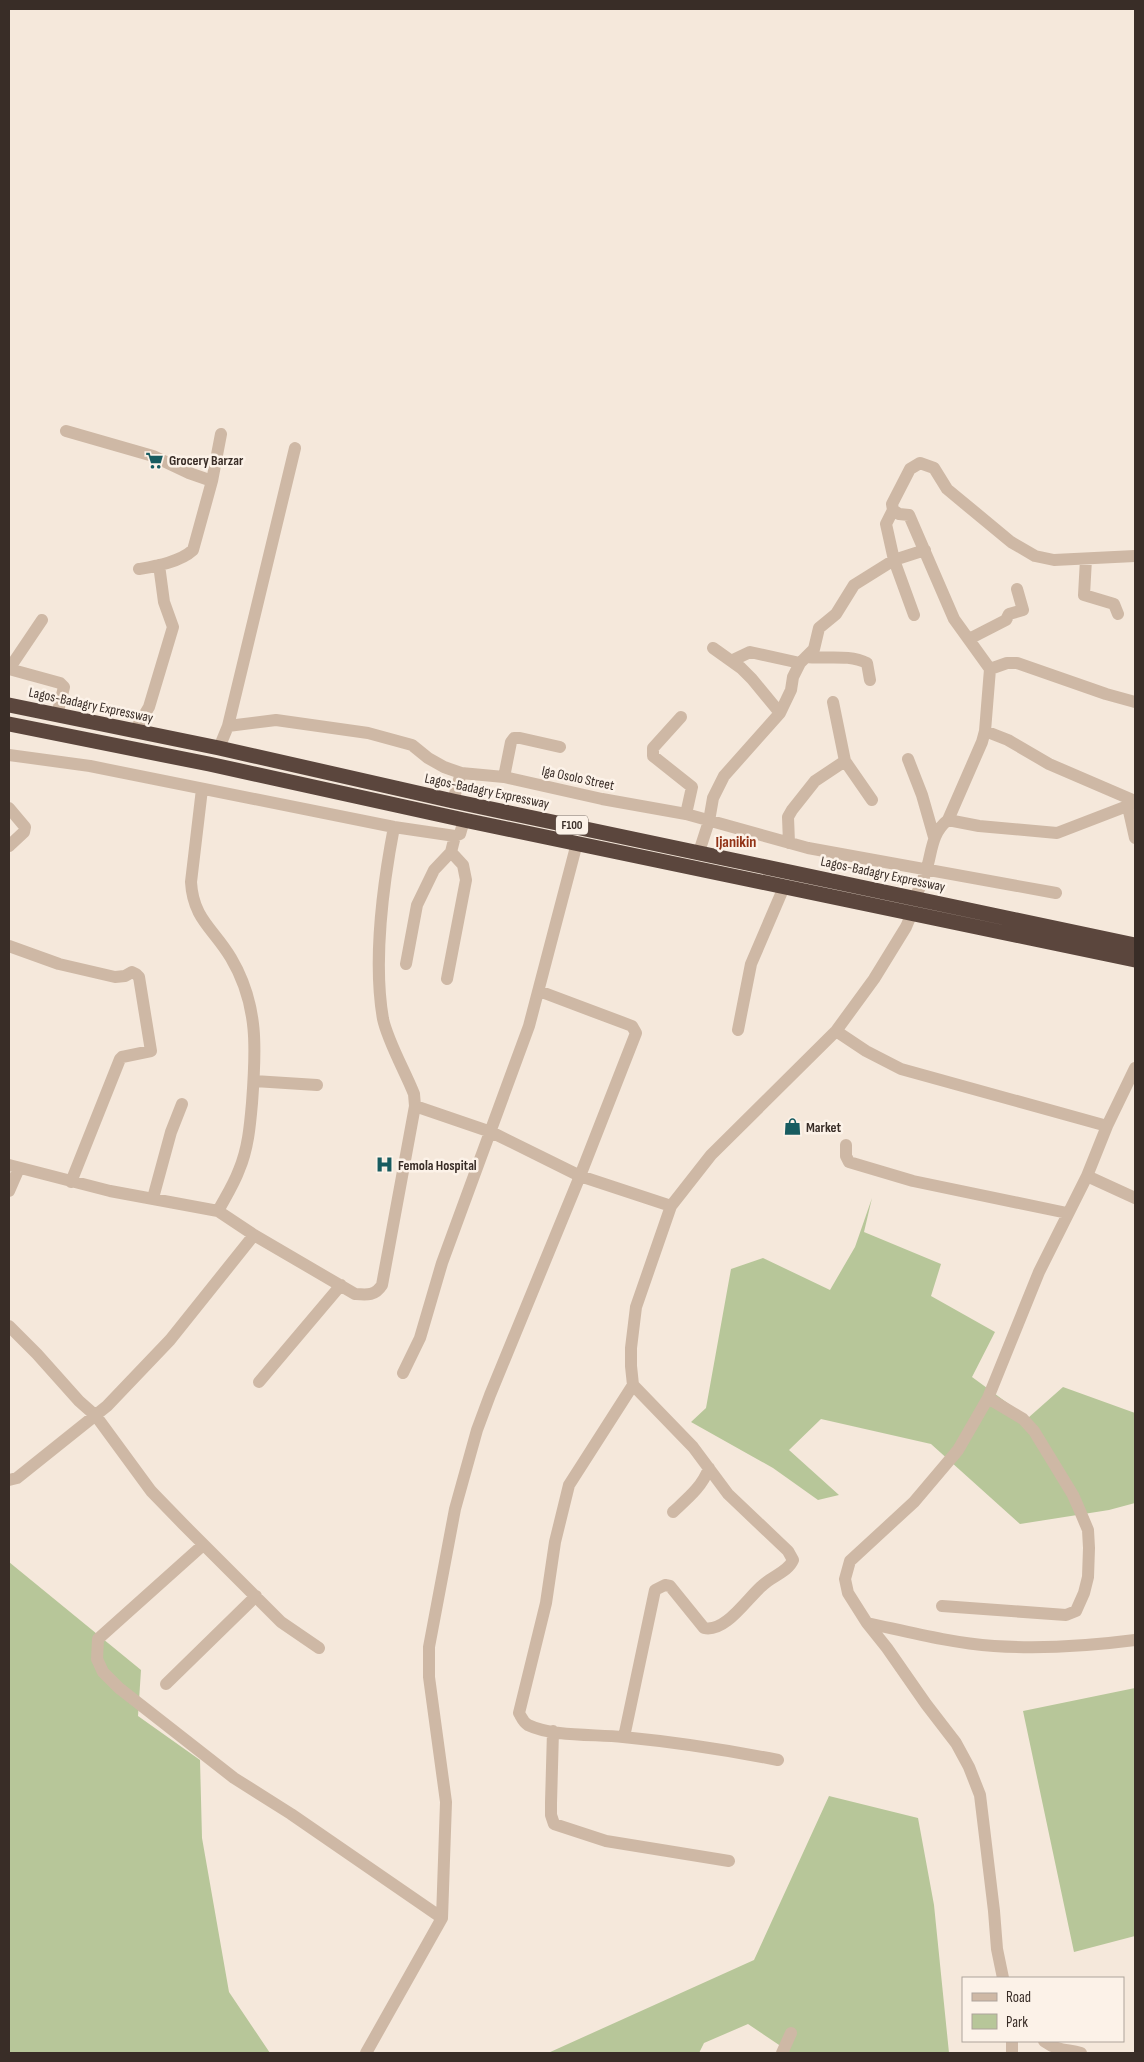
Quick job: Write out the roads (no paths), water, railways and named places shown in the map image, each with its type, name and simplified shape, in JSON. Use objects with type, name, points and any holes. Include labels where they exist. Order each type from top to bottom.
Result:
[{"type":"highway","name":"Lagos-Badagry Expressway","points":[[9,705],[219,748],[453,801],[699,852],[1135,960]]},
{"type":"highway","name":"Lagos-Badagry Expressway","points":[[9,724],[209,764],[784,887],[914,905],[1135,945]]},
{"type":"street","points":[[66,431],[153,456],[189,474],[212,481]]},
{"type":"street","points":[[139,569],[159,565],[188,554],[193,550],[212,481],[221,434]]},
{"type":"street","points":[[219,748],[228,726],[295,448]]},
{"type":"street","points":[[914,616],[894,560],[886,524],[893,510],[892,504],[910,469],[920,463],[934,468],[947,488],[1011,542],[1035,556],[1054,560],[1135,556]]},
{"type":"street","points":[[624,1737],[655,1590],[665,1584],[670,1586],[704,1628],[713,1628],[735,1614],[763,1584],[792,1562],[791,1554],[728,1494],[693,1447],[634,1385],[631,1348],[636,1307],[671,1206],[711,1155],[836,1031],[874,979],[906,927],[926,871],[934,837],[941,826],[948,820],[986,730],[990,669],[954,619],[946,604],[938,578],[909,515],[899,514],[893,510]]},
{"type":"street","points":[[699,852],[714,798],[724,776],[780,712],[791,690],[793,678],[803,660],[814,649],[819,628],[836,614],[854,584],[894,560],[925,550]]},
{"type":"street","points":[[1086,559],[1084,595],[1114,604],[1118,614]]},
{"type":"street","points":[[134,732],[149,706],[173,627],[164,602],[159,565]]},
{"type":"street","points":[[969,639],[1006,620],[1009,614],[1023,610],[1017,589]]},
{"type":"street","points":[[42,620],[9,669],[60,683],[64,687],[58,716]]},
{"type":"street","points":[[713,648],[752,679],[780,712]]},
{"type":"street","points":[[731,661],[750,652],[803,660],[850,657],[867,664],[870,680]]},
{"type":"street","points":[[990,669],[1007,663],[1018,663],[1106,694],[1135,702]]},
{"type":"street","points":[[833,702],[845,760],[872,800]]},
{"type":"street","points":[[681,717],[653,748],[653,756],[692,787],[686,814]]},
{"type":"street","name":"Iga Osolo Street","points":[[228,726],[276,720],[368,733],[412,745],[428,758],[444,767],[461,772],[504,777],[602,799],[686,814],[789,843],[926,871],[1056,894]]},
{"type":"street","points":[[986,730],[1008,740],[1049,764],[1133,804]]},
{"type":"street","points":[[504,777],[511,742],[514,738],[560,747]]},
{"type":"street","points":[[9,755],[90,766],[394,827],[455,836],[463,830],[464,820]]},
{"type":"street","points":[[908,759],[922,796],[934,837]]},
{"type":"street","points":[[789,843],[788,817],[792,810],[815,781],[845,760]]},
{"type":"street","points":[[453,801],[461,772]]},
{"type":"street","points":[[202,789],[191,882],[192,897],[198,912],[231,958],[242,980],[250,1005],[256,1037],[250,1128],[239,1171],[218,1211]]},
{"type":"street","points":[[948,820],[979,826],[1057,833],[1133,804]]},
{"type":"street","points":[[1133,804],[1135,838]]},
{"type":"street","points":[[9,808],[25,827],[24,832],[9,846]]},
{"type":"street","points":[[9,1191],[14,1166],[71,1182],[218,1211],[254,1236],[355,1294],[369,1295],[378,1292],[382,1285],[415,1106],[414,1094],[384,1020],[381,996],[379,964],[386,877],[394,827]]},
{"type":"street","points":[[406,964],[417,905],[434,870],[451,852],[455,836]]},
{"type":"street","points":[[403,1373],[420,1338],[442,1263],[530,1026],[576,843]]},
{"type":"street","points":[[447,979],[466,880],[464,865],[451,852]]},
{"type":"street","points":[[738,1030],[751,964],[784,887]]},
{"type":"street","points":[[9,946],[59,964],[115,977],[125,976],[132,972],[138,977],[151,1051],[120,1059],[71,1182]]},
{"type":"street","points":[[366,2053],[442,1918],[446,1802],[429,1677],[429,1647],[455,1509],[477,1430],[636,1033],[632,1026],[538,992]]},
{"type":"street","points":[[836,1031],[866,1051],[901,1068],[1107,1126]]},
{"type":"street","points":[[1003,1977],[997,1949],[980,1795],[969,1767],[956,1743],[867,1623],[848,1593],[845,1579],[850,1561],[920,1494],[958,1450],[988,1398],[1039,1272],[1087,1176],[1107,1126],[1132,1082],[1135,1068]]},
{"type":"street","points":[[254,1081],[317,1085]]},
{"type":"street","points":[[153,1198],[171,1132],[182,1104]]},
{"type":"street","points":[[415,1106],[492,1132],[580,1176],[671,1206]]},
{"type":"street","points":[[846,1145],[846,1156],[849,1162],[913,1180],[1067,1213]]},
{"type":"street","points":[[1087,1176],[1135,1198]]},
{"type":"street","points":[[9,1480],[17,1478],[96,1416],[170,1340],[254,1236]]},
{"type":"street","points":[[259,1382],[340,1285]]},
{"type":"street","points":[[9,1326],[79,1401],[96,1416],[151,1490],[203,1545],[281,1622],[319,1648]]},
{"type":"street","points":[[634,1385],[569,1485],[555,1542],[546,1602],[519,1713],[522,1720],[529,1725],[554,1731],[624,1737],[729,1750],[778,1760]]},
{"type":"street","points":[[942,1606],[1066,1615],[1076,1611],[1084,1593],[1088,1577],[1088,1530],[1072,1495],[1034,1431],[1023,1420],[988,1398]]},
{"type":"street","points":[[673,1512],[694,1493],[705,1479],[709,1468]]},
{"type":"street","points":[[203,1545],[98,1639],[97,1659],[103,1672],[119,1688],[220,1768],[291,1814],[442,1918]]},
{"type":"street","points":[[166,1684],[256,1596]]},
{"type":"street","points":[[867,1623],[946,1639],[994,1646],[1095,1646],[1135,1640]]},
{"type":"street","points":[[554,1731],[551,1803],[551,1815],[554,1824],[606,1841],[729,1861]]},
{"type":"street","points":[[782,2053],[791,2033]]},
{"type":"street","points":[[1046,2042],[1060,2050],[1081,2053]]},
{"type":"place","name":"Grocery Barzar","points":[[155,460]]},
{"type":"place","name":"Market","points":[[792,1127]]},
{"type":"place","name":"Femola Hospital","points":[[384,1165]]},
{"type":"district","name":"Ijanikin","points":[[736,842]]}]
